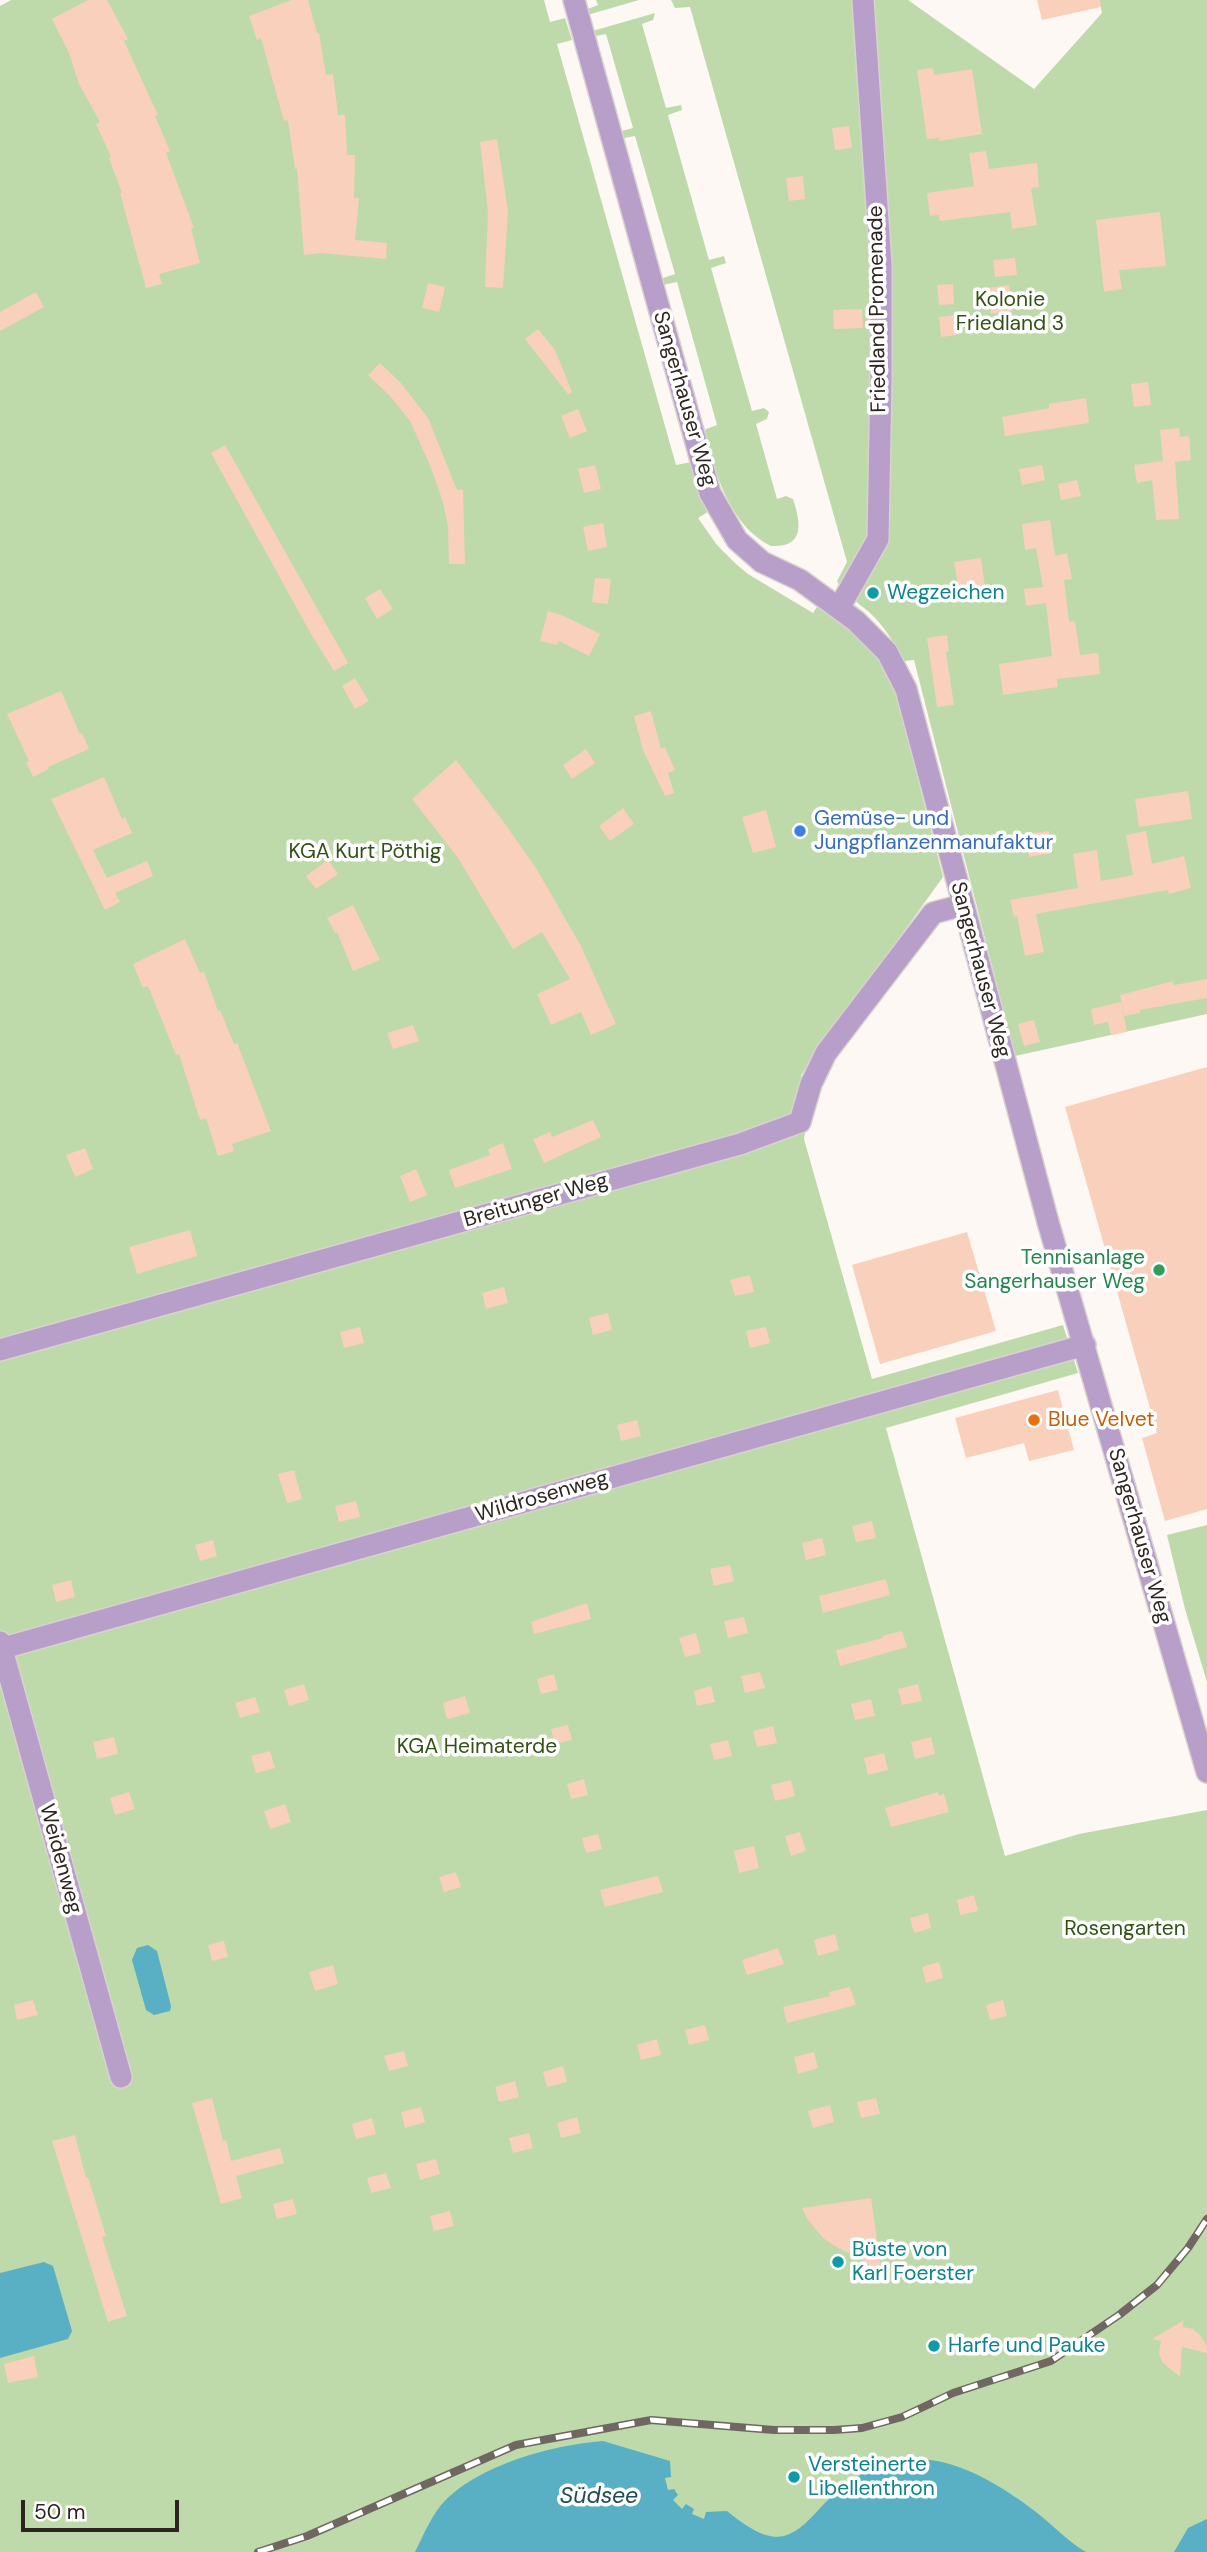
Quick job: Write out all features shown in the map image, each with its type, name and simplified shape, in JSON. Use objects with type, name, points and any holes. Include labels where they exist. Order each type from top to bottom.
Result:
[{"type":"street","name":"Sangerhauser Weg","points":[[574,0],[710,493],[737,540],[762,562],[800,580],[856,621],[887,652],[906,689],[1044,1209],[1207,1772]]},
{"type":"street","name":"Friedland Promenade","points":[[839,608],[877,539],[881,265],[863,0]]},
{"type":"street","name":"Breitunger Weg","points":[[0,1350],[740,1144],[800,1122],[811,1084],[826,1053],[933,913],[963,905]]},
{"type":"street","name":"Wildrosenweg","points":[[1,1647],[1085,1345]]},
{"type":"street","name":"Weidenweg","points":[[1,1647],[121,2077]]},
{"type":"green space","points":[[11,0],[544,0],[550,22],[565,18],[572,40],[557,44],[676,465],[691,462],[711,510],[698,518],[717,545],[748,574],[813,613],[821,601],[879,656],[894,686],[943,877],[801,1075],[809,1111],[804,1139],[872,1379],[1063,1325],[1078,1373],[886,1428],[1005,1856],[1079,1834],[1207,1810],[1207,2552],[0,2552],[0,6]]},
{"type":"green space","points":[[596,0],[639,0],[584,16],[585,10],[598,5]]},
{"type":"green space","name":"Kolonie Friedland 3","points":[[671,0],[908,0],[1034,89],[1102,13],[1099,0],[1207,0],[1207,1014],[1015,1056],[914,660],[904,661],[872,614],[844,591],[837,581],[847,562],[690,7],[675,8]]},
{"type":"green space","points":[[655,13],[653,20],[642,24],[666,108],[681,105],[682,110],[668,115],[709,260],[724,256],[726,263],[711,268],[752,411],[764,408],[769,412],[767,419],[756,424],[777,499],[786,496],[793,499],[796,508],[798,532],[790,543],[782,546],[771,546],[745,526],[720,482],[704,434],[706,429],[717,425],[677,282],[662,285],[660,279],[675,274],[635,136],[619,139],[618,132],[633,128],[606,34],[596,36],[589,32]]},
{"type":"green space","points":[[1207,1525],[1207,1682],[1167,1535]]},
{"type":"water","points":[[148,1945],[157,1951],[171,2006],[170,2011],[154,2015],[146,2010],[132,1960],[137,1948]]},
{"type":"water","points":[[44,2262],[53,2266],[72,2331],[68,2339],[0,2358],[0,2273]]},
{"type":"water","name":"Südsee","points":[[603,2441],[670,2461],[671,2477],[665,2478],[668,2490],[674,2489],[678,2495],[673,2500],[682,2509],[686,2504],[694,2509],[692,2514],[704,2519],[706,2512],[727,2511],[753,2530],[769,2536],[784,2536],[800,2528],[845,2485],[871,2470],[885,2464],[915,2459],[959,2467],[999,2487],[1036,2512],[1086,2552],[415,2552],[441,2505],[474,2479],[494,2468],[539,2452]]},
{"type":"water","points":[[1207,2519],[1207,2552],[1174,2552],[1188,2528]]},
{"type":"building","points":[[88,0],[107,0],[128,39],[124,41],[158,115],[155,116],[170,151],[166,153],[194,228],[191,228],[200,263],[159,274],[162,284],[146,288],[122,193],[109,158],[111,157],[96,124],[100,122],[79,84],[69,53],[52,19]]},
{"type":"building","points":[[291,0],[308,0],[319,33],[326,75],[333,74],[338,115],[345,115],[347,155],[355,155],[354,198],[359,198],[355,240],[387,243],[386,259],[321,253],[304,255],[297,169],[288,120],[284,121],[261,38],[257,40],[249,16]]},
{"type":"building","points":[[1037,0],[1100,0],[1101,7],[1042,20]]},
{"type":"building","points":[[933,68],[934,75],[972,69],[982,134],[939,141],[939,138],[927,139],[917,70]]},
{"type":"building","points":[[849,126],[852,148],[835,150],[832,128]]},
{"type":"building","points":[[497,139],[508,211],[503,288],[485,287],[488,212],[480,142]]},
{"type":"building","points":[[986,151],[989,169],[1037,163],[1039,187],[1031,188],[1037,225],[1012,229],[1010,212],[940,221],[939,215],[930,216],[927,193],[974,186],[969,153]]},
{"type":"building","points":[[803,176],[805,199],[789,201],[786,178]]},
{"type":"building","points":[[1160,212],[1166,266],[1119,270],[1122,289],[1104,292],[1096,220]]},
{"type":"building","points":[[1015,258],[1017,275],[995,277],[993,260]]},
{"type":"building","points":[[428,283],[445,287],[439,312],[422,308]]},
{"type":"building","points":[[953,284],[954,304],[939,305],[937,285]]},
{"type":"building","points":[[1009,285],[1013,311],[991,314],[987,288]]},
{"type":"building","points":[[36,292],[44,307],[0,331],[0,312]]},
{"type":"building","points":[[862,309],[863,328],[834,329],[833,310]]},
{"type":"building","points":[[955,315],[957,335],[941,337],[939,317]]},
{"type":"building","points":[[538,329],[555,350],[572,392],[568,394],[525,339]]},
{"type":"building","points":[[380,363],[400,382],[428,418],[457,490],[463,490],[465,564],[449,564],[448,527],[443,502],[410,421],[368,375]]},
{"type":"building","points":[[1148,382],[1151,405],[1134,407],[1131,384]]},
{"type":"building","points":[[1086,398],[1089,423],[1005,436],[1002,417],[1049,408],[1049,404]]},
{"type":"building","points":[[578,409],[587,431],[570,438],[561,416]]},
{"type":"building","points":[[1179,428],[1180,437],[1189,436],[1191,460],[1175,462],[1179,519],[1156,520],[1152,480],[1137,483],[1134,465],[1163,461],[1160,430]]},
{"type":"building","points":[[225,445],[348,663],[334,671],[211,453]]},
{"type":"building","points":[[595,465],[601,489],[584,493],[578,469]]},
{"type":"building","points":[[1042,465],[1045,480],[1022,485],[1019,469]]},
{"type":"building","points":[[1077,480],[1081,496],[1061,500],[1058,484]]},
{"type":"building","points":[[1050,520],[1055,556],[1067,553],[1072,579],[1064,580],[1069,622],[1075,621],[1080,655],[1098,653],[1100,674],[1057,679],[1058,687],[1003,695],[999,664],[1052,656],[1046,603],[1026,606],[1024,589],[1043,587],[1036,548],[1025,550],[1022,524]]},
{"type":"building","points":[[603,523],[607,547],[588,551],[583,527]]},
{"type":"building","points":[[981,558],[985,587],[959,591],[954,562]]},
{"type":"building","points":[[595,578],[611,579],[608,604],[592,602]]},
{"type":"building","points":[[380,589],[393,609],[377,619],[365,598]]},
{"type":"building","points":[[548,611],[600,634],[589,656],[559,641],[557,645],[540,641]]},
{"type":"building","points":[[947,635],[949,651],[946,652],[954,705],[937,707],[927,638]]},
{"type":"building","points":[[355,678],[369,701],[355,709],[342,686]]},
{"type":"building","points":[[61,691],[89,749],[48,767],[49,769],[33,777],[26,762],[29,761],[7,714]]},
{"type":"building","points":[[651,711],[661,749],[665,747],[675,770],[668,773],[674,793],[665,796],[643,750],[634,716]]},
{"type":"building","points":[[586,749],[595,763],[572,779],[563,765]]},
{"type":"building","points":[[456,760],[536,868],[581,946],[616,1024],[591,1035],[581,1012],[551,1025],[537,994],[570,979],[542,932],[513,949],[458,858],[412,799]]},
{"type":"building","points":[[104,777],[122,819],[125,817],[132,833],[93,850],[107,878],[147,861],[153,876],[115,893],[120,902],[105,910],[51,799]]},
{"type":"building","points":[[1188,791],[1192,819],[1139,827],[1135,799]]},
{"type":"building","points":[[623,808],[634,824],[610,841],[599,826]]},
{"type":"building","points":[[766,810],[776,847],[753,853],[742,817]]},
{"type":"building","points":[[1049,831],[1052,853],[1029,857],[1025,834]]},
{"type":"building","points":[[1146,831],[1152,864],[1184,856],[1191,888],[1169,894],[1168,890],[1036,914],[1044,952],[1025,956],[1017,916],[1014,917],[1010,900],[1078,888],[1073,854],[1097,850],[1101,881],[1133,875],[1126,835]]},
{"type":"building","points":[[328,860],[338,874],[316,889],[306,876]]},
{"type":"building","points":[[353,905],[380,960],[353,971],[337,932],[335,933],[327,918]]},
{"type":"building","points":[[185,939],[200,973],[204,972],[234,1044],[237,1043],[271,1131],[232,1144],[234,1151],[218,1156],[206,1118],[200,1120],[179,1054],[176,1055],[148,986],[143,988],[133,964]]},
{"type":"building","points":[[1207,979],[1207,998],[1140,1010],[1140,1013],[1124,1016],[1120,995],[1173,981],[1174,985]]},
{"type":"building","points":[[1121,1002],[1127,1032],[1111,1035],[1108,1022],[1094,1025],[1091,1009]]},
{"type":"building","points":[[1034,1020],[1040,1042],[1024,1046],[1018,1024]]},
{"type":"building","points":[[413,1025],[419,1041],[393,1049],[387,1033]]},
{"type":"building","name":"Tennisanlage Sangerhauser Weg","points":[[1207,1067],[1207,1509],[1165,1521],[1142,1438],[1157,1433],[1065,1107]]},
{"type":"building","points":[[593,1120],[601,1137],[544,1163],[533,1139],[550,1132],[552,1137]]},
{"type":"building","points":[[503,1143],[512,1169],[455,1188],[449,1170],[490,1155],[488,1149]]},
{"type":"building","points":[[85,1148],[93,1169],[75,1177],[66,1155]]},
{"type":"building","points":[[416,1169],[427,1195],[410,1202],[400,1176]]},
{"type":"building","points":[[190,1230],[197,1256],[137,1274],[129,1247]]},
{"type":"building","points":[[967,1232],[996,1331],[880,1364],[852,1265]]},
{"type":"building","points":[[750,1275],[754,1292],[735,1296],[730,1280]]},
{"type":"building","points":[[504,1287],[508,1303],[486,1309],[482,1293]]},
{"type":"building","points":[[608,1313],[612,1330],[593,1335],[589,1318]]},
{"type":"building","points":[[360,1327],[364,1343],[344,1348],[340,1332]]},
{"type":"building","points":[[766,1327],[770,1343],[750,1348],[746,1331]]},
{"type":"building","points":[[1058,1390],[1074,1450],[1029,1461],[1024,1443],[966,1458],[955,1418]]},
{"type":"building","points":[[637,1420],[641,1436],[621,1441],[617,1425]]},
{"type":"building","points":[[294,1470],[302,1499],[287,1503],[278,1474]]},
{"type":"building","points":[[356,1501],[360,1517],[339,1522],[335,1506]]},
{"type":"building","points":[[872,1521],[876,1538],[856,1542],[852,1526]]},
{"type":"building","points":[[822,1538],[826,1555],[806,1560],[802,1543]]},
{"type":"building","points":[[213,1540],[217,1556],[200,1561],[195,1545]]},
{"type":"building","points":[[730,1565],[734,1581],[714,1586],[710,1569]]},
{"type":"building","points":[[886,1579],[890,1595],[823,1613],[819,1596]]},
{"type":"building","points":[[71,1580],[75,1597],[56,1602],[52,1585]]},
{"type":"building","points":[[587,1603],[591,1619],[534,1634],[531,1622]]},
{"type":"building","points":[[744,1617],[748,1633],[728,1638],[724,1621]]},
{"type":"building","points":[[902,1631],[907,1647],[840,1666],[836,1650]]},
{"type":"building","points":[[696,1633],[701,1653],[685,1657],[679,1638]]},
{"type":"building","points":[[760,1672],[765,1688],[745,1693],[741,1676]]},
{"type":"building","points":[[554,1674],[558,1690],[541,1694],[537,1679]]},
{"type":"building","points":[[304,1684],[309,1700],[289,1706],[284,1690]]},
{"type":"building","points":[[918,1684],[922,1701],[902,1705],[898,1689]]},
{"type":"building","points":[[711,1686],[715,1702],[697,1706],[694,1691]]},
{"type":"building","points":[[465,1696],[470,1713],[447,1719],[443,1703]]},
{"type":"building","points":[[255,1697],[260,1712],[240,1718],[235,1703]]},
{"type":"building","points":[[871,1699],[875,1716],[855,1720],[851,1704]]},
{"type":"building","points":[[568,1725],[572,1740],[555,1744],[551,1729]]},
{"type":"building","points":[[773,1726],[777,1743],[757,1747],[753,1731]]},
{"type":"building","points":[[114,1737],[118,1754],[97,1759],[93,1742]]},
{"type":"building","points":[[931,1737],[935,1754],[915,1759],[911,1742]]},
{"type":"building","points":[[728,1740],[732,1756],[714,1760],[710,1744]]},
{"type":"building","points":[[270,1751],[275,1768],[256,1773],[251,1756]]},
{"type":"building","points":[[884,1753],[888,1770],[868,1775],[864,1758]]},
{"type":"building","points":[[584,1779],[588,1795],[571,1799],[567,1784]]},
{"type":"building","points":[[791,1780],[795,1796],[775,1801],[771,1785]]},
{"type":"building","points":[[129,1792],[135,1809],[115,1815],[110,1798]]},
{"type":"building","points":[[938,1792],[939,1796],[944,1794],[949,1812],[891,1827],[885,1808]]},
{"type":"building","points":[[285,1804],[291,1822],[270,1829],[264,1811]]},
{"type":"building","points":[[800,1832],[806,1851],[791,1856],[785,1836]]},
{"type":"building","points":[[598,1834],[602,1849],[586,1853],[582,1838]]},
{"type":"building","points":[[754,1846],[759,1868],[739,1873],[734,1851]]},
{"type":"building","points":[[456,1872],[461,1887],[444,1892],[439,1877]]},
{"type":"building","points":[[658,1876],[663,1892],[605,1907],[600,1890]]},
{"type":"building","points":[[974,1895],[978,1911],[960,1915],[957,1900]]},
{"type":"building","points":[[928,1913],[931,1928],[914,1933],[910,1918]]},
{"type":"building","points":[[835,1934],[839,1950],[818,1956],[814,1940]]},
{"type":"building","points":[[224,1941],[228,1957],[212,1961],[208,1945]]},
{"type":"building","points":[[778,1948],[784,1964],[747,1975],[742,1960]]},
{"type":"building","points":[[939,1962],[943,1978],[926,1983],[922,1967]]},
{"type":"building","points":[[333,1965],[338,1984],[315,1991],[309,1972]]},
{"type":"building","points":[[850,1987],[856,2005],[787,2023],[783,2007],[830,1996],[829,1992]]},
{"type":"building","points":[[33,2000],[38,2015],[17,2020],[14,2005]]},
{"type":"building","points":[[1003,2000],[1007,2016],[990,2020],[986,2005]]},
{"type":"building","points":[[705,2025],[709,2040],[689,2045],[685,2030]]},
{"type":"building","points":[[657,2039],[661,2055],[641,2060],[637,2045]]},
{"type":"building","points":[[404,2051],[408,2066],[389,2071],[384,2056]]},
{"type":"building","points":[[814,2052],[818,2068],[798,2074],[794,2057]]},
{"type":"building","points":[[563,2066],[567,2082],[547,2087],[543,2072]]},
{"type":"building","points":[[515,2081],[519,2097],[499,2102],[495,2087]]},
{"type":"building","points":[[212,2098],[231,2161],[280,2148],[284,2163],[236,2176],[242,2198],[221,2204],[192,2103]]},
{"type":"building","points":[[876,2098],[880,2114],[861,2118],[857,2102]]},
{"type":"building","points":[[830,2105],[834,2122],[813,2128],[808,2111]]},
{"type":"building","points":[[421,2107],[425,2122],[405,2128],[401,2112]]},
{"type":"building","points":[[577,2117],[581,2133],[561,2138],[557,2123]]},
{"type":"building","points":[[372,2118],[376,2134],[356,2139],[352,2124]]},
{"type":"building","points":[[529,2133],[533,2148],[513,2153],[509,2138]]},
{"type":"building","points":[[75,2135],[86,2178],[88,2177],[106,2236],[102,2237],[127,2316],[108,2322],[52,2141]]},
{"type":"building","points":[[436,2159],[440,2174],[420,2180],[416,2164]]},
{"type":"building","points":[[386,2173],[391,2188],[371,2193],[367,2178]]},
{"type":"building","points":[[871,2198],[882,2274],[823,2238],[802,2208]]},
{"type":"building","points":[[293,2199],[297,2214],[277,2219],[273,2204]]},
{"type":"building","points":[[450,2211],[454,2226],[434,2231],[430,2216]]},
{"type":"building","points":[[1183,2321],[1183,2327],[1193,2329],[1200,2335],[1207,2346],[1207,2353],[1182,2347],[1180,2377],[1162,2362],[1159,2353],[1161,2341],[1152,2339]]},
{"type":"building","points":[[34,2356],[38,2377],[8,2383],[4,2364]]},
{"type":"railway","points":[[258,2552],[307,2536],[516,2445],[651,2420],[774,2430],[834,2430],[862,2428],[902,2417],[953,2393],[1051,2361],[1119,2315],[1157,2285],[1188,2248],[1207,2219]]},
{"type":"place","name":"Wegzeichen","points":[[873,593]]},
{"type":"place","name":"Gemüse- und Jungpflanzenmanufaktur","points":[[800,831]]},
{"type":"place","name":"Tennisanlage Sangerhauser Weg","points":[[1159,1270]]},
{"type":"place","name":"Blue Velvet","points":[[1034,1420]]},
{"type":"place","name":"Büste von Karl Foerster","points":[[838,2262]]},
{"type":"place","name":"Harfe und Pauke","points":[[934,2346]]},
{"type":"place","name":"Versteinerte Libellenthron","points":[[794,2477]]},
{"type":"park label","name":"KGA Kurt Pöthig","points":[[365,852]]},
{"type":"park label","name":"KGA Heimaterde","points":[[477,1747]]},
{"type":"park label","name":"Rosengarten","points":[[1125,1929]]}]
